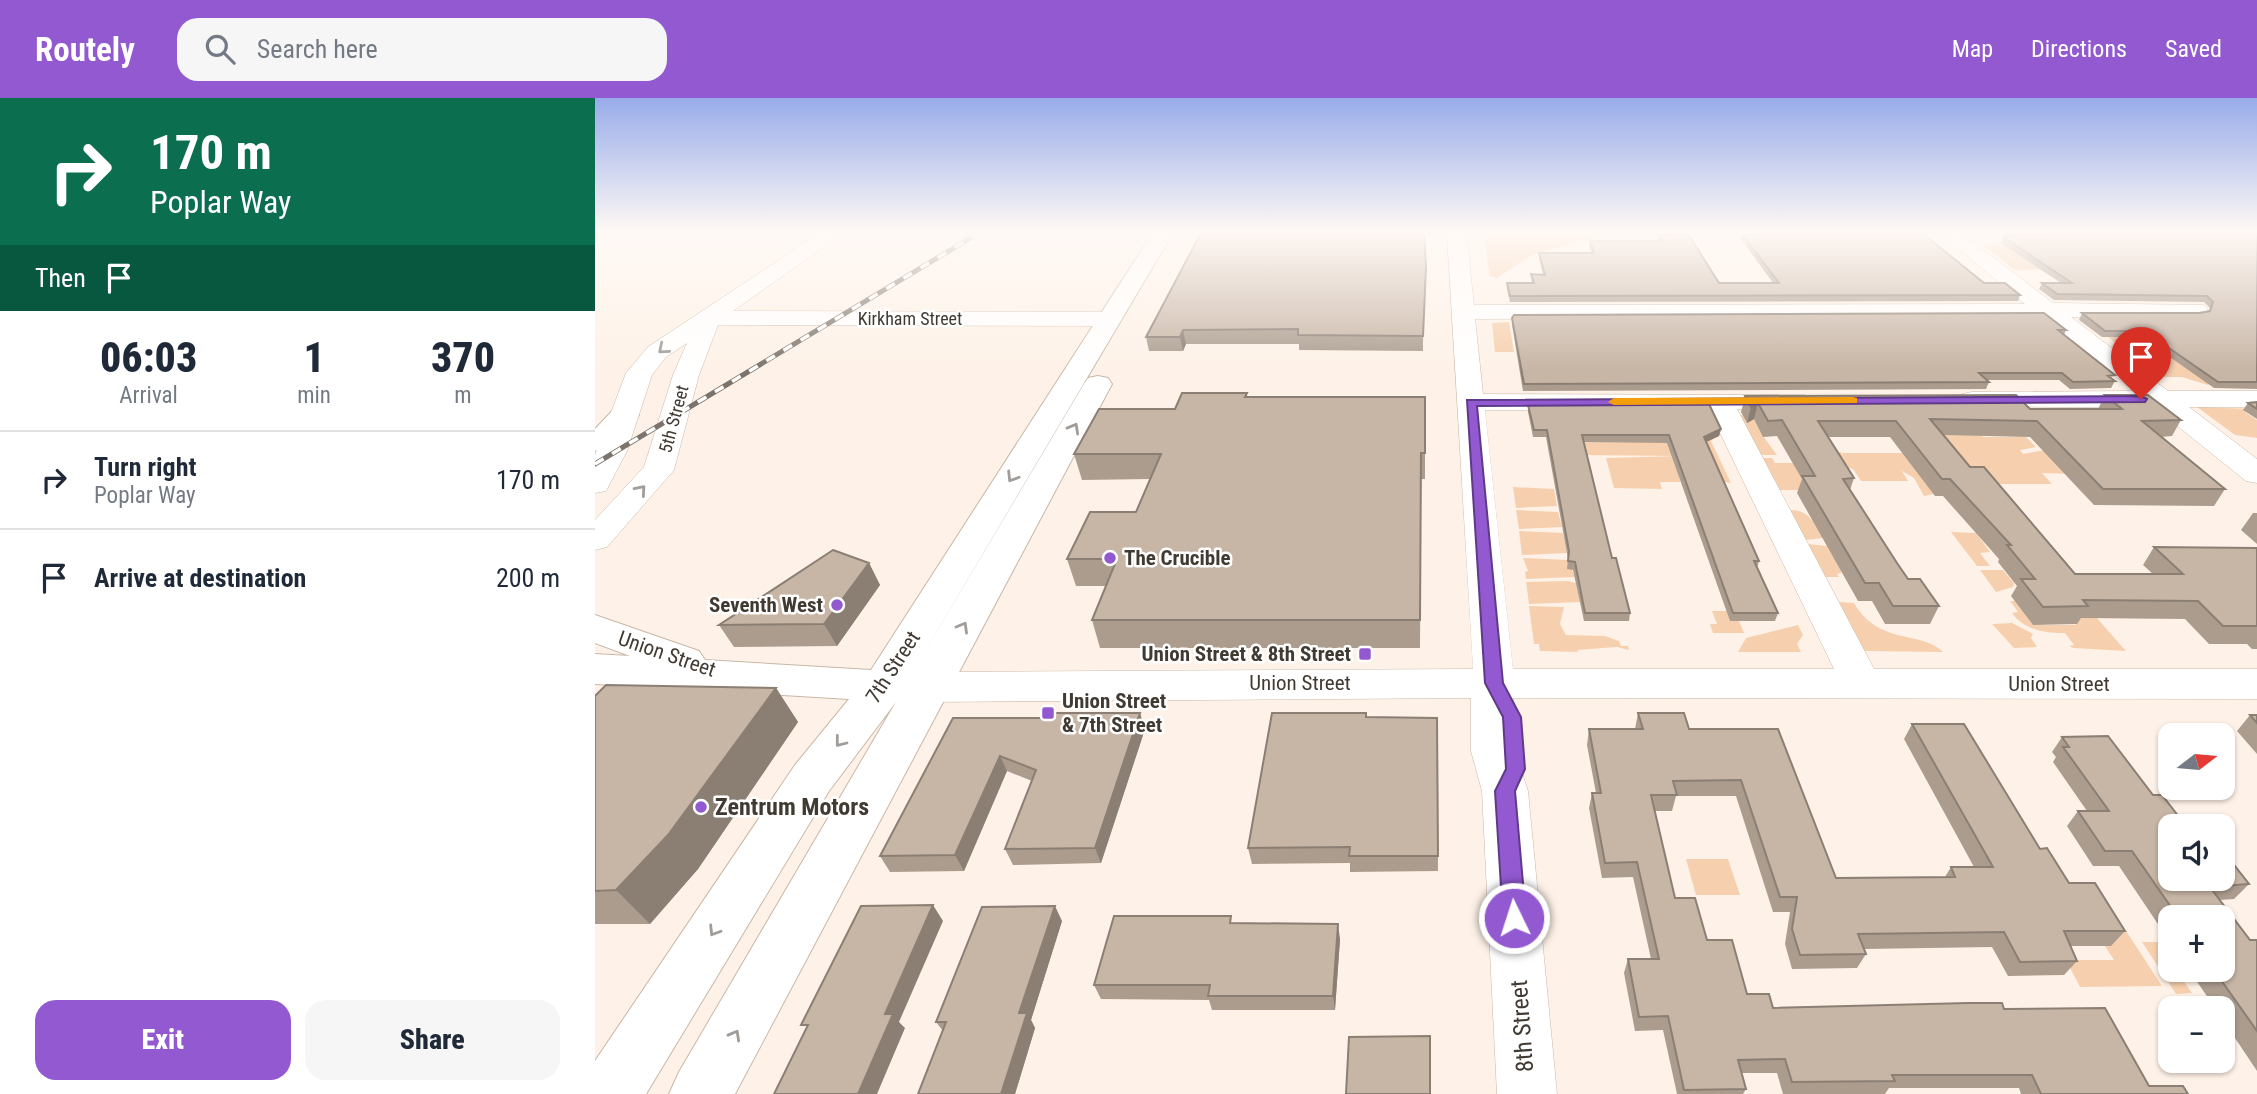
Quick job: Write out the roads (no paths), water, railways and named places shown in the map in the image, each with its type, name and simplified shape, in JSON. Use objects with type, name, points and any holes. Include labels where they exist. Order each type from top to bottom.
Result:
[{"type":"main road","name":"7th Street","points":[[701,1094],[906,688],[1109,319],[1135,277]]},
{"type":"main road","name":"7th Street","points":[[610,1094],[811,778],[906,688],[1156,277]]},
{"type":"main road","points":[[595,442],[611,432],[624,415]]},
{"type":"main road","name":"Union Street","points":[[595,628],[638,646],[740,678]]},
{"type":"main road","name":"Union Street","points":[[595,668],[906,688]]},
{"type":"street","name":"5th Street","points":[[595,484],[603,472],[639,373],[657,352],[769,277]]},
{"type":"street","name":"8th Street","points":[[1460,277],[1494,683],[1489,718],[1495,766],[1505,791],[1528,1094]]},
{"type":"street","points":[[2005,277],[2162,399],[2243,452],[2257,474]]},
{"type":"street","points":[[1463,312],[2196,310]]},
{"type":"street","name":"5th Street","points":[[595,540],[659,470],[686,375],[709,318]]},
{"type":"street","name":"Kirkham Street","points":[[709,318],[1109,319]]},
{"type":"street","points":[[1948,400],[2257,399]]},
{"type":"street","points":[[1719,401],[1861,683]]},
{"type":"street","points":[[1471,402],[1824,401]]},
{"type":"street","name":"Union Street","points":[[906,688],[1494,683],[2257,684]]},
{"type":"railway","points":[[595,464],[905,277]]},
{"type":"place","name":"The Crucible","points":[[1110,558]]},
{"type":"place","name":"Seventh West","points":[[837,605]]},
{"type":"place","name":"Union Street & 8th Street","points":[[1365,654]]},
{"type":"place","name":"Union Street & 7th Street","points":[[1048,713]]},
{"type":"place","name":"Zentrum Motors","points":[[701,807]]}]
